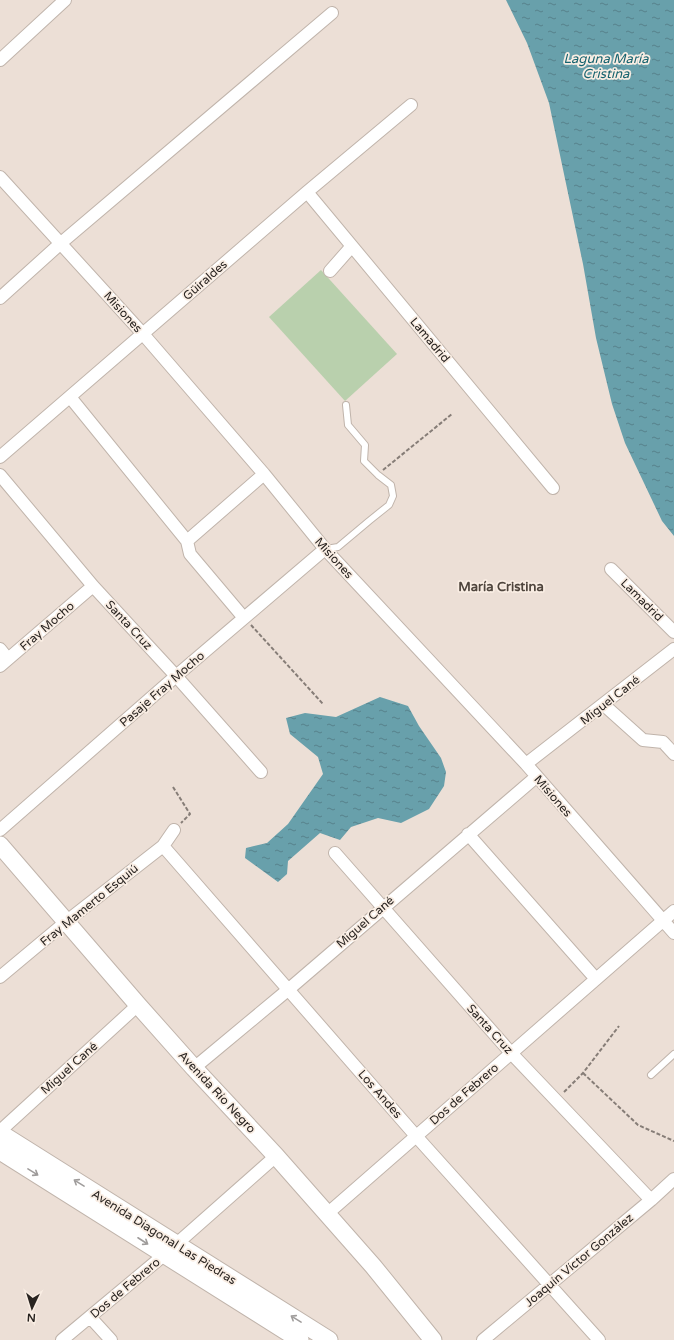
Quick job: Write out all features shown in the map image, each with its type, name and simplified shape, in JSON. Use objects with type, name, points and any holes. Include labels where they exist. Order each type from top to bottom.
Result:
[{"type":"street","points":[[0,60],[65,0]]},
{"type":"street","points":[[0,298],[61,243],[332,14]]},
{"type":"street","name":"Güiraldes","points":[[0,457],[411,104]]},
{"type":"street","name":"Misiones","points":[[0,177],[143,334],[264,474],[325,549],[526,764],[674,933]]},
{"type":"street","name":"Lamadrid","points":[[307,192],[553,488]]},
{"type":"street","points":[[330,271],[352,246]]},
{"type":"street","points":[[70,397],[187,541],[190,554],[244,618]]},
{"type":"street","points":[[187,541],[264,474]]},
{"type":"street","name":"Santa Cruz","points":[[0,475],[93,586],[176,676],[261,772]]},
{"type":"street","name":"Pasaje Fray Mocho","points":[[0,830],[176,676],[325,549]]},
{"type":"street","name":"Lamadrid","points":[[611,568],[674,632]]},
{"type":"street","name":"Fray Mocho","points":[[4,663],[93,586]]},
{"type":"street","name":"Miguel Cané","points":[[526,764],[604,705],[674,649]]},
{"type":"street","points":[[0,650],[4,663]]},
{"type":"street","points":[[604,705],[643,740],[663,742],[674,754]]},
{"type":"street","name":"Miguel Cané","points":[[194,1068],[289,989],[536,776]]},
{"type":"street","name":"Fray Mamerto Esquiú","points":[[0,978],[67,921],[163,846],[174,830]]},
{"type":"street","points":[[468,834],[596,979]]},
{"type":"street","name":"Avenida Río Negro","points":[[0,845],[138,1005],[276,1156],[373,1266],[433,1340]]},
{"type":"street","name":"Los Andes","points":[[163,846],[416,1136],[599,1340]]},
{"type":"street","name":"Santa Cruz","points":[[335,853],[511,1053],[651,1200]]},
{"type":"street","name":"Dos de Febrero","points":[[327,1214],[674,911]]},
{"type":"street","name":"Miguel Cané","points":[[0,1132],[138,1005]]},
{"type":"street","name":"Avenida Diagonal Las Piedras","points":[[0,1132],[300,1340]]},
{"type":"street","name":"Avenida Diagonal Las Piedras","points":[[0,1151],[329,1340]]},
{"type":"street","name":"Dos de Febrero","points":[[62,1340],[170,1250],[276,1156]]},
{"type":"street","name":"Joaquín Víctor González","points":[[483,1340],[651,1200],[674,1179]]},
{"type":"street","points":[[90,1317],[111,1340]]},
{"type":"lane","points":[[325,549],[338,547],[389,505],[393,496],[391,485],[364,461],[365,445],[348,425],[346,405]]},
{"type":"lane","points":[[651,1075],[674,1054]]},
{"type":"path","points":[[378,475],[452,414]]},
{"type":"path","points":[[244,618],[323,704]]},
{"type":"path","points":[[173,786],[190,814],[174,830]]},
{"type":"path","points":[[556,1100],[582,1073],[619,1026]]},
{"type":"path","points":[[582,1073],[638,1125],[674,1140]]},
{"type":"green space","points":[[321,270],[397,354],[345,401],[269,317]]},
{"type":"water","name":"Laguna María Cristina","points":[[506,0],[674,0],[674,536],[662,521],[625,443],[612,404],[596,338],[583,264],[549,103],[527,43]]},
{"type":"water","points":[[380,697],[408,706],[419,726],[441,758],[446,772],[444,786],[429,809],[401,823],[378,818],[351,827],[340,840],[320,833],[288,861],[287,874],[278,882],[245,858],[246,848],[267,843],[288,824],[323,774],[318,757],[290,734],[286,718],[305,713],[336,717]]},
{"type":"district","name":"María Cristina","points":[[501,587]]}]
